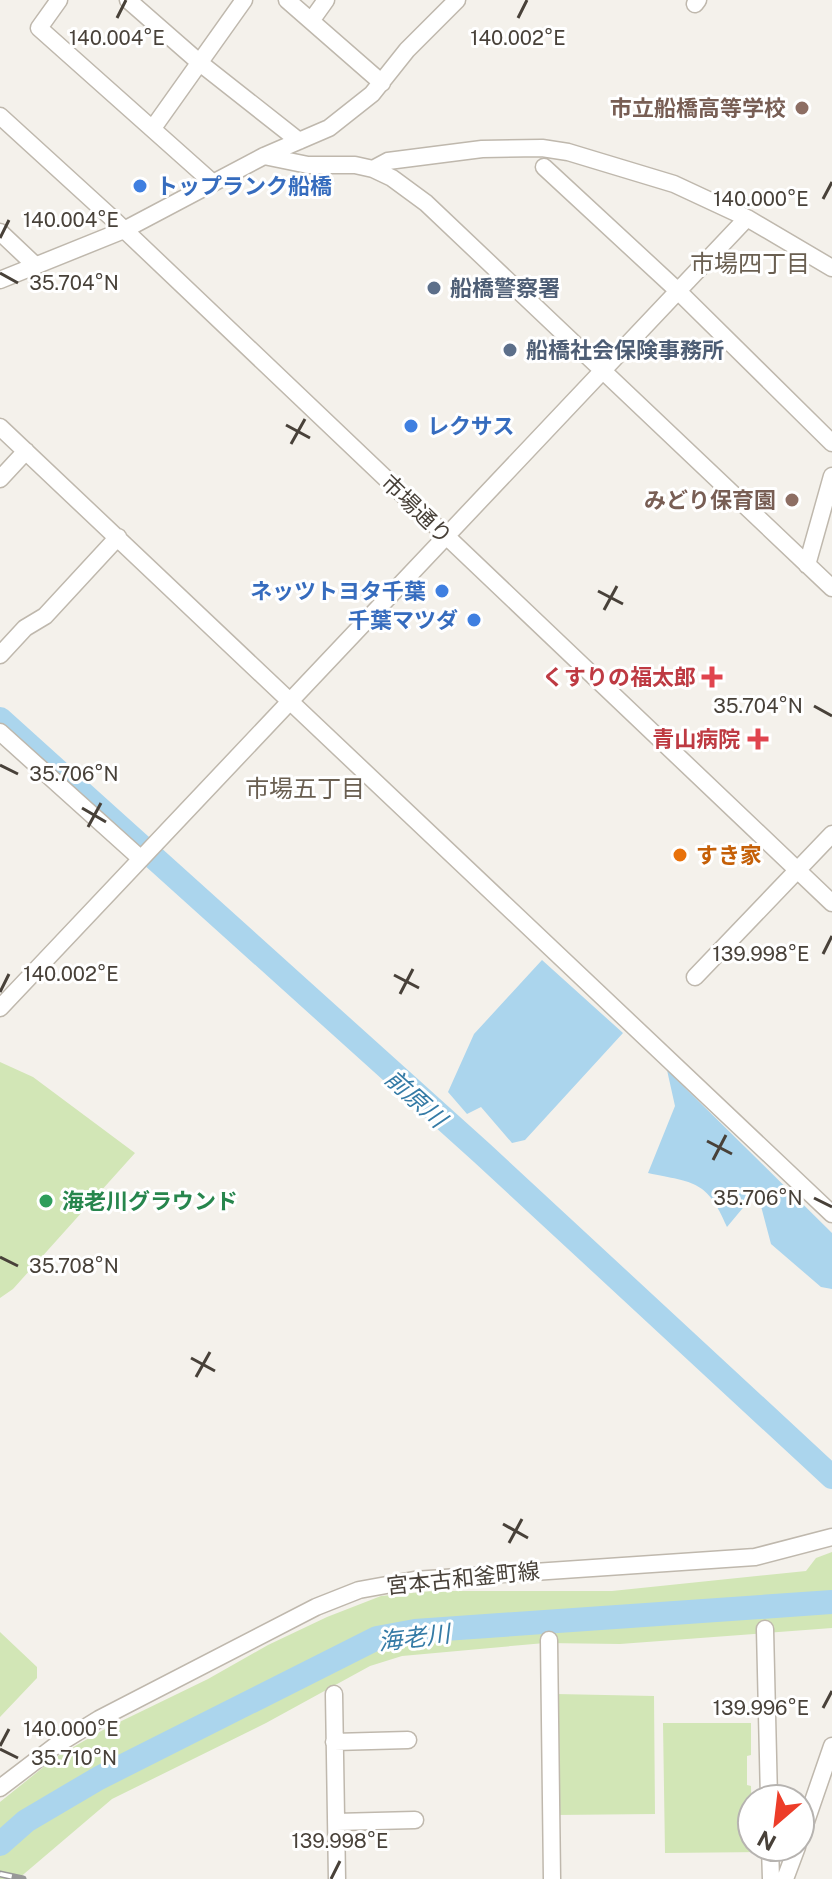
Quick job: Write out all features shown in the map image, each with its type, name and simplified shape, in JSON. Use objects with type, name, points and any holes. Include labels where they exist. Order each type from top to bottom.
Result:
[{"type":"street","points":[[59,0],[39,28],[213,183]]},
{"type":"street","points":[[128,0],[200,63],[299,141]]},
{"type":"street","points":[[153,128],[244,0]]},
{"type":"street","points":[[287,0],[382,83]]},
{"type":"street","points":[[311,21],[326,0]]},
{"type":"street","points":[[0,280],[124,230],[345,117],[382,83],[407,50],[457,0]]},
{"type":"street","name":"市場通り","points":[[0,116],[832,903]]},
{"type":"street","points":[[373,169],[388,161],[482,149],[542,148],[595,159],[674,184],[747,218],[832,268]]},
{"type":"street","points":[[264,156],[308,165],[355,165],[373,169],[392,178],[426,203],[832,588]]},
{"type":"street","points":[[544,167],[678,291],[832,443]]},
{"type":"street","points":[[0,1008],[747,218]]},
{"type":"street","points":[[0,232],[36,266]]},
{"type":"street","points":[[0,427],[832,1214]]},
{"type":"street","points":[[0,479],[26,451]]},
{"type":"street","points":[[807,565],[826,514],[832,476]]},
{"type":"street","points":[[0,655],[25,628],[45,616],[118,537]]},
{"type":"street","points":[[0,732],[142,857]]},
{"type":"street","points":[[695,977],[832,834]]},
{"type":"street","name":"宮本古和釜町線","points":[[0,1788],[55,1746],[99,1719],[316,1607],[359,1590],[414,1580],[755,1557],[832,1537]]},
{"type":"street","points":[[765,1629],[769,1783]]},
{"type":"street","points":[[549,1640],[552,1879]]},
{"type":"street","points":[[334,1694],[337,1879]]},
{"type":"street","points":[[334,1742],[408,1740]]},
{"type":"street","points":[[816,1792],[832,1746]]},
{"type":"street","points":[[336,1822],[415,1820]]},
{"type":"green space","name":"海老川グラウンド","points":[[0,1062],[33,1077],[135,1153],[13,1289],[0,1298]]},
{"type":"green space","points":[[832,1552],[832,1628],[620,1644],[545,1643],[402,1656],[370,1666],[266,1723],[112,1799],[18,1879],[0,1879],[0,1802],[56,1757],[103,1730],[327,1617],[381,1596],[433,1591],[612,1591],[806,1571],[816,1558]]},
{"type":"green space","points":[[0,1632],[37,1667],[37,1678],[0,1717]]},
{"type":"green space","points":[[556,1694],[654,1696],[655,1814],[556,1815]]},
{"type":"green space","points":[[663,1723],[751,1723],[747,1783],[736,1783],[736,1852],[665,1853]]},
{"type":"water","points":[[542,960],[623,1033],[525,1140],[512,1143],[481,1107],[467,1114],[448,1092],[474,1034]]},
{"type":"water","points":[[667,1070],[832,1233],[832,1289],[821,1287],[771,1244],[757,1191],[727,1227],[713,1200],[698,1186],[648,1173],[675,1106]]},
{"type":"waterway","name":"前原川","points":[[0,719],[482,1153],[832,1477]]},
{"type":"waterway","name":"海老川","points":[[0,1844],[26,1821],[99,1778],[377,1638],[415,1631],[832,1602]]},
{"type":"railway","points":[[0,1874],[23,1879]]},
{"type":"place","name":"市立船橋高等学校","points":[[802,108]]},
{"type":"place","name":"トップランク船橋","points":[[140,186]]},
{"type":"place","name":"船橋警察署","points":[[434,288]]},
{"type":"place","name":"船橋社会保険事務所","points":[[510,350]]},
{"type":"place","name":"レクサス","points":[[411,426]]},
{"type":"place","name":"みどり保育園","points":[[792,500]]},
{"type":"place","name":"ネッツトヨタ千葉","points":[[442,591]]},
{"type":"place","name":"千葉マツダ","points":[[474,620]]},
{"type":"place","name":"くすりの福太郎","points":[[712,677]]},
{"type":"place","name":"青山病院","points":[[758,739]]},
{"type":"place","name":"すき家","points":[[680,855]]},
{"type":"place","name":"海老川グラウンド","points":[[46,1201]]},
{"type":"district","name":"市場四丁目","points":[[750,263]]},
{"type":"district","name":"市場五丁目","points":[[305,788]]}]
